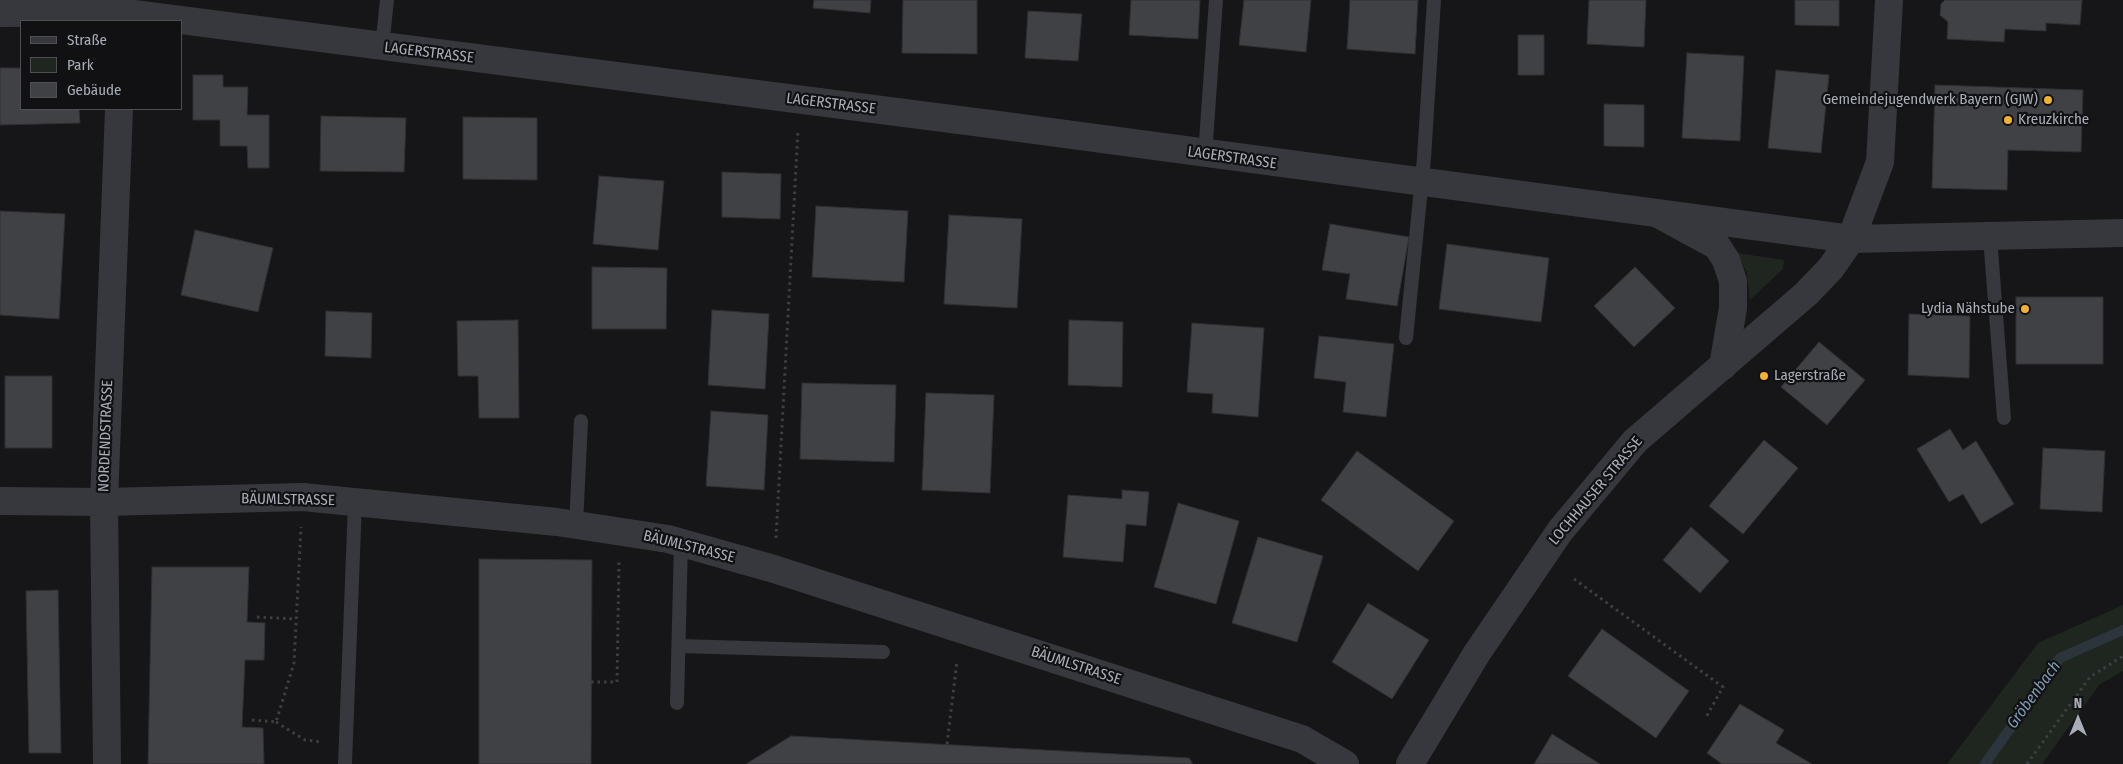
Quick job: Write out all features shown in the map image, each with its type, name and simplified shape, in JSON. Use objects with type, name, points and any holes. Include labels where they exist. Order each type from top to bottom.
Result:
[{"type":"street","name":"LOCHHAUSER STRASSE","points":[[1410,764],[1477,653],[1560,531],[1635,441],[1806,294],[1831,268],[1852,239],[1880,162],[1890,0]]},
{"type":"street","name":"LAGERSTRASSE","points":[[0,13],[119,11],[1852,239],[1990,238],[2123,233]]},
{"type":"street","name":"NORDENDSTRASSE","points":[[107,764],[104,502],[118,110]]},
{"type":"street","name":"LAGERSTRASSE","points":[[1660,215],[1717,246],[1726,260],[1733,281],[1733,308],[1723,366]]},
{"type":"street","name":"BÄUMLSTRASSE","points":[[0,501],[104,502],[303,497],[576,525],[668,539],[774,569],[1302,739],[1345,764]]},
{"type":"lane","points":[[382,47],[387,0]]},
{"type":"lane","points":[[1205,155],[1216,0]]},
{"type":"lane","points":[[1406,338],[1424,158],[1434,0]]},
{"type":"lane","points":[[1990,238],[2004,418]]},
{"type":"lane","points":[[576,525],[580,421]]},
{"type":"lane","points":[[345,764],[355,502]]},
{"type":"lane","points":[[677,703],[681,543]]},
{"type":"lane","points":[[679,646],[883,652]]},
{"type":"path","points":[[774,569],[798,128]]},
{"type":"path","points":[[276,722],[294,663],[303,497]]},
{"type":"path","points":[[591,682],[617,682],[620,532]]},
{"type":"path","points":[[1574,579],[1723,687],[1705,719]]},
{"type":"path","points":[[257,617],[296,619]]},
{"type":"path","points":[[947,744],[961,628]]},
{"type":"path","points":[[2027,764],[2090,677],[2123,656]]},
{"type":"path","points":[[252,720],[276,722],[305,740],[346,745]]},
{"type":"green space","points":[[1737,253],[1784,260],[1783,269],[1750,300],[1747,273]]},
{"type":"green space","points":[[2123,605],[2123,671],[2100,684],[2042,764],[1947,764],[2038,643]]},
{"type":"building","points":[[814,0],[871,0],[870,13],[813,8]]},
{"type":"building","points":[[903,0],[977,0],[977,54],[902,53]]},
{"type":"building","points":[[1131,0],[1200,0],[1198,39],[1129,35]]},
{"type":"building","points":[[1244,0],[1311,0],[1306,52],[1239,45]]},
{"type":"building","points":[[1350,0],[1418,0],[1415,54],[1347,49]]},
{"type":"building","points":[[1589,0],[1646,0],[1644,47],[1587,44]]},
{"type":"building","points":[[1795,0],[1839,0],[1839,26],[1795,25]]},
{"type":"building","points":[[1945,0],[2082,0],[2080,25],[2046,23],[2046,31],[2005,29],[2004,42],[1947,39],[1948,22],[1940,15],[1941,4]]},
{"type":"building","points":[[1028,11],[1082,14],[1078,61],[1025,58]]},
{"type":"building","points":[[1518,35],[1544,35],[1544,75],[1518,75]]},
{"type":"building","points":[[1687,53],[1744,56],[1740,141],[1682,138]]},
{"type":"building","points":[[0,68],[20,68],[20,110],[79,110],[80,123],[0,125]]},
{"type":"building","points":[[1776,70],[1829,75],[1821,153],[1768,148]]},
{"type":"building","points":[[193,75],[223,75],[223,87],[248,87],[247,115],[269,115],[269,168],[248,168],[247,146],[220,146],[220,120],[193,120]]},
{"type":"building","name":"Kreuzkirche","points":[[1935,85],[2083,90],[2081,152],[2008,150],[2007,190],[1932,188]]},
{"type":"building","points":[[1604,104],[1644,105],[1644,147],[1604,146]]},
{"type":"building","points":[[321,116],[406,118],[404,172],[320,171]]},
{"type":"building","points":[[463,117],[537,118],[537,180],[463,179]]},
{"type":"building","points":[[722,172],[781,174],[780,219],[722,217]]},
{"type":"building","points":[[599,176],[664,181],[658,250],[593,244]]},
{"type":"building","points":[[816,206],[908,211],[904,282],[812,277]]},
{"type":"building","points":[[0,211],[65,214],[59,319],[0,315]]},
{"type":"building","points":[[949,215],[1022,219],[1017,308],[944,304]]},
{"type":"building","points":[[1330,224],[1409,237],[1397,306],[1346,299],[1350,274],[1322,270]]},
{"type":"building","points":[[195,230],[273,248],[258,312],[181,295]]},
{"type":"building","points":[[1447,244],[1549,258],[1541,322],[1439,309]]},
{"type":"building","points":[[592,267],[667,268],[666,329],[592,329]]},
{"type":"building","points":[[1635,267],[1675,308],[1634,347],[1594,306]]},
{"type":"building","points":[[2016,297],[2103,297],[2103,364],[2016,364]]},
{"type":"building","points":[[712,310],[769,314],[765,389],[708,385]]},
{"type":"building","points":[[326,311],[372,313],[371,358],[325,356]]},
{"type":"building","points":[[1909,314],[1970,316],[1969,378],[1908,375]]},
{"type":"building","points":[[518,320],[519,418],[479,418],[478,376],[458,376],[457,321]]},
{"type":"building","points":[[1069,320],[1123,322],[1122,387],[1068,385]]},
{"type":"building","points":[[1192,323],[1264,328],[1258,417],[1212,413],[1213,394],[1187,392]]},
{"type":"building","points":[[1319,336],[1394,344],[1386,417],[1343,412],[1346,382],[1314,378]]},
{"type":"building","points":[[1819,342],[1865,380],[1827,425],[1781,387]]},
{"type":"building","points":[[5,376],[52,376],[52,448],[5,448]]},
{"type":"building","points":[[802,383],[896,385],[894,462],[800,459]]},
{"type":"building","points":[[926,393],[994,395],[990,493],[922,490]]},
{"type":"building","points":[[711,411],[768,415],[764,490],[706,486]]},
{"type":"building","points":[[1950,429],[1963,450],[1976,441],[2014,504],[1981,524],[1963,494],[1949,502],[1917,449]]},
{"type":"building","points":[[1764,440],[1798,468],[1743,534],[1709,506]]},
{"type":"building","points":[[2043,448],[2105,451],[2102,512],[2040,509]]},
{"type":"building","points":[[1357,451],[1454,521],[1418,571],[1321,500]]},
{"type":"building","points":[[1122,490],[1149,492],[1146,526],[1126,524],[1123,562],[1063,557],[1068,495],[1122,499]]},
{"type":"building","points":[[1178,503],[1239,521],[1216,604],[1154,587]]},
{"type":"building","points":[[1691,527],[1729,561],[1700,593],[1663,560]]},
{"type":"building","points":[[1258,537],[1323,556],[1297,642],[1232,623]]},
{"type":"building","points":[[479,559],[592,560],[591,764],[479,764]]},
{"type":"building","points":[[152,567],[249,567],[247,622],[265,623],[264,660],[245,660],[242,727],[263,728],[264,764],[148,764]]},
{"type":"building","points":[[58,590],[61,753],[29,753],[26,591]]},
{"type":"building","points":[[1368,603],[1429,640],[1392,699],[1332,662]]},
{"type":"building","points":[[1602,629],[1689,691],[1656,738],[1568,676]]},
{"type":"building","points":[[1740,704],[1784,730],[1776,743],[1812,764],[1722,764],[1707,753]]},
{"type":"building","points":[[1552,734],[1600,764],[1534,764]]},
{"type":"building","points":[[791,736],[1189,758],[1193,764],[746,764]]},
{"type":"waterway","name":"Gröbenbach","points":[[1985,764],[2060,658],[2123,630]]},
{"type":"place","name":"Gemeindejugendwerk Bayern (GJW)","points":[[2048,100]]},
{"type":"place","name":"Kreuzkirche","points":[[2008,120]]},
{"type":"place","name":"Lydia Nähstube","points":[[2025,309]]},
{"type":"place","name":"Lagerstraße","points":[[1764,376]]}]
